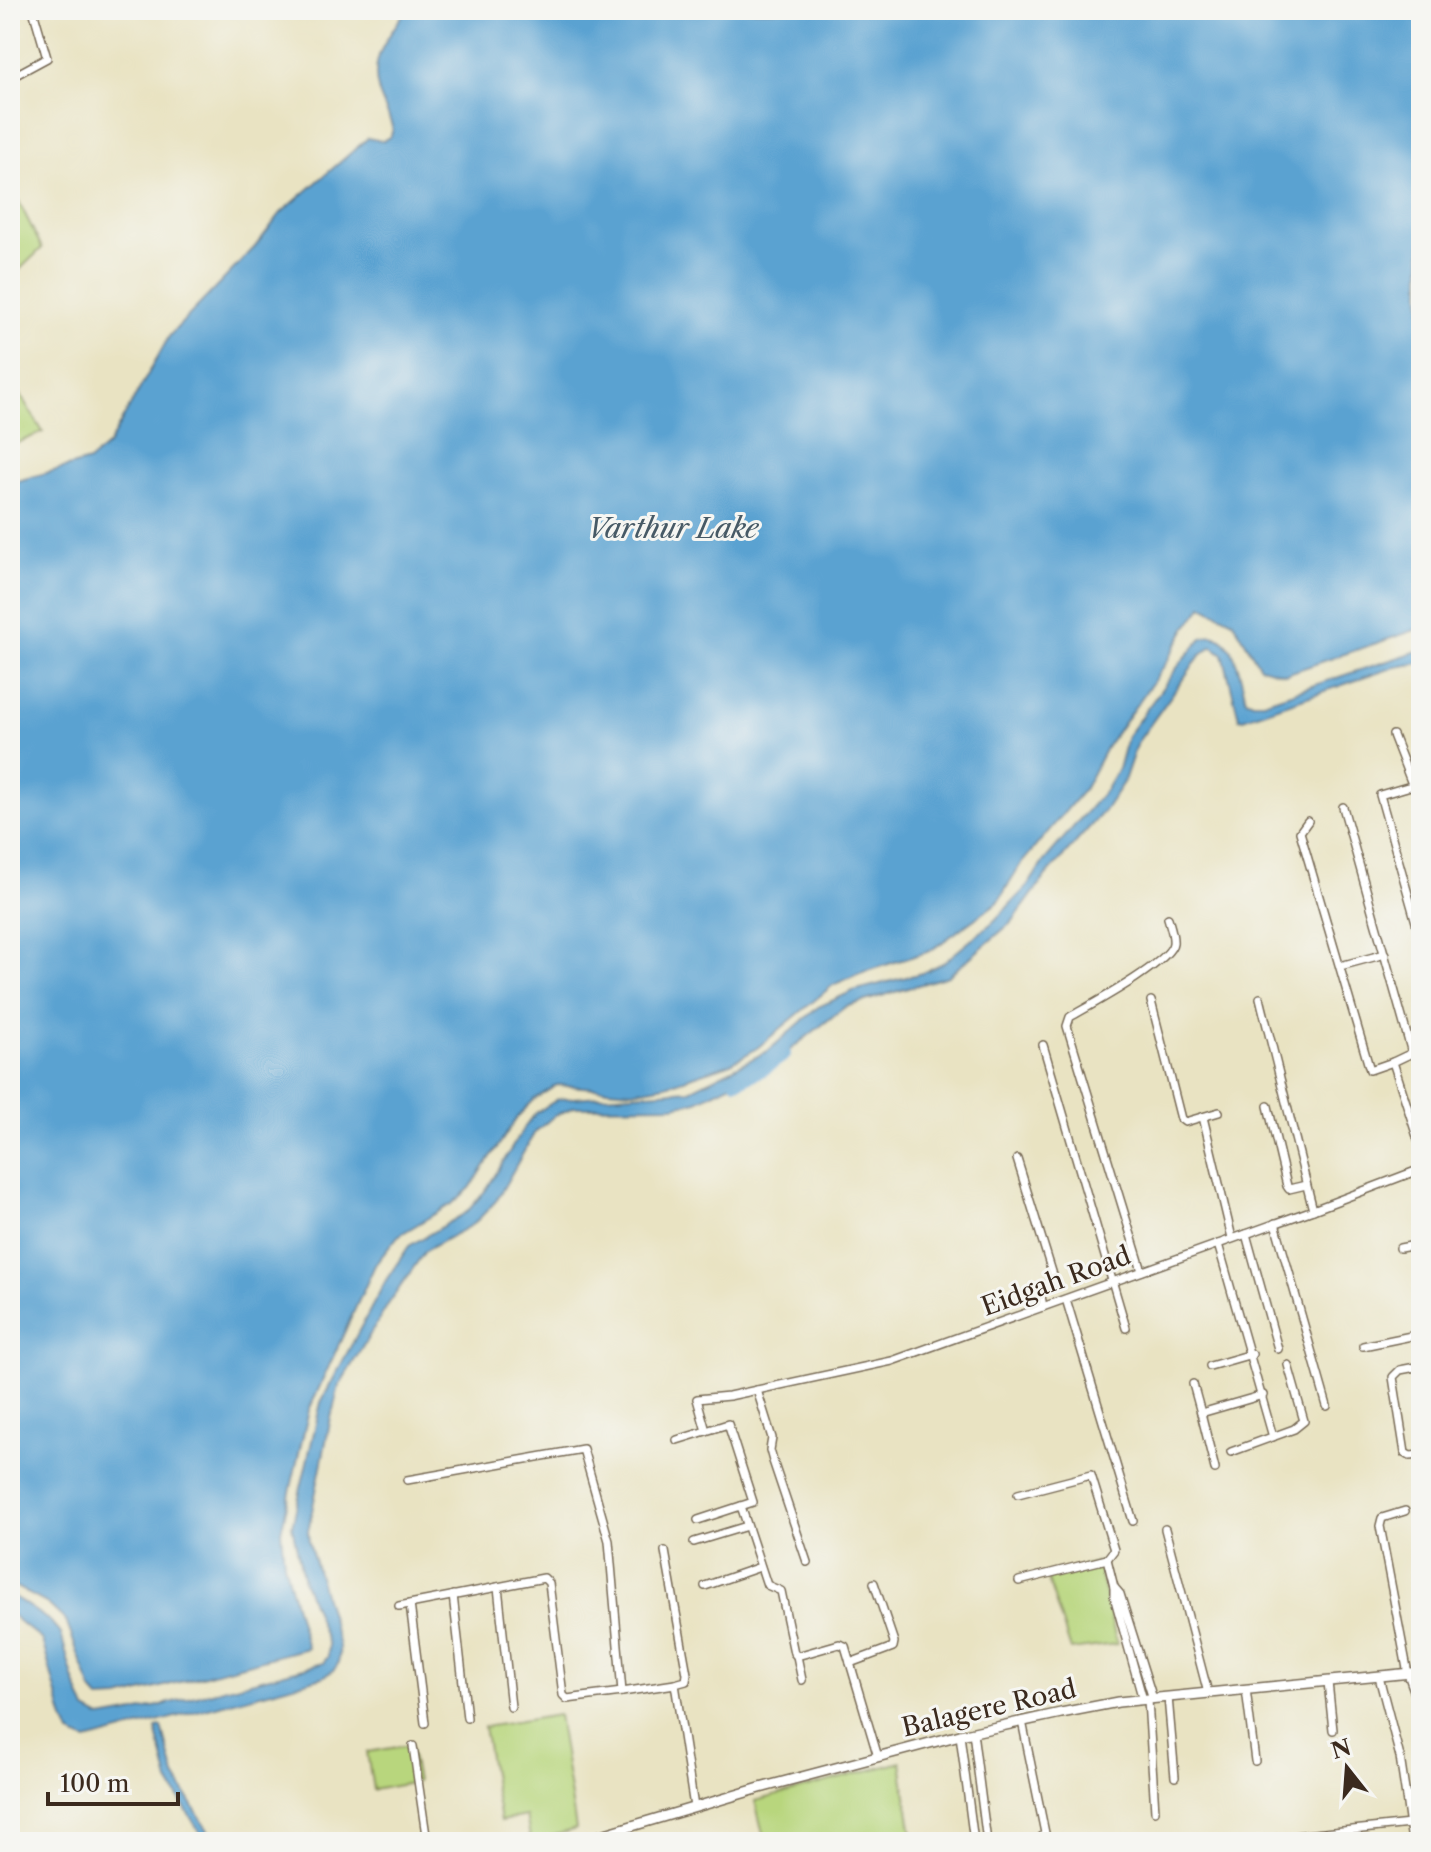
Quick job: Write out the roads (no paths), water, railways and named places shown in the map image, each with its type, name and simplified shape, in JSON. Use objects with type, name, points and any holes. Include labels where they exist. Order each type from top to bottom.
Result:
[{"type":"street","points":[[10,78],[47,58],[33,10]]},
{"type":"street","points":[[1393,735],[1417,783],[1380,795],[1421,940]]},
{"type":"street","points":[[1308,821],[1300,832],[1370,1070],[1412,1053],[1343,807]]},
{"type":"street","points":[[1142,1271],[1067,1026],[1070,1017],[1169,954],[1174,942],[1168,918]]},
{"type":"street","points":[[1340,966],[1385,954]]},
{"type":"street","points":[[1260,998],[1313,1210]]},
{"type":"street","points":[[1151,1001],[1181,1119],[1185,1122],[1219,1112]]},
{"type":"street","points":[[1043,1045],[1126,1328]]},
{"type":"street","points":[[1393,1062],[1421,1149]]},
{"type":"street","points":[[1268,1106],[1287,1186],[1289,1189],[1306,1185]]},
{"type":"street","points":[[1203,1117],[1232,1238]]},
{"type":"street","points":[[1017,1159],[1053,1275],[1040,1290],[1043,1307]]},
{"type":"street","name":"Eidgah Road","points":[[706,1431],[697,1399],[729,1396],[892,1361],[1421,1169]]},
{"type":"street","points":[[1275,1223],[1327,1406]]},
{"type":"street","points":[[1246,1234],[1278,1349]]},
{"type":"street","points":[[1218,1244],[1252,1354],[1273,1437]]},
{"type":"street","points":[[1400,1248],[1421,1244]]},
{"type":"street","points":[[1066,1299],[1133,1521]]},
{"type":"street","points":[[1363,1346],[1421,1334]]},
{"type":"street","points":[[1210,1366],[1252,1354]]},
{"type":"street","points":[[1231,1452],[1294,1429],[1304,1421],[1288,1365]]},
{"type":"street","points":[[1421,1366],[1400,1370],[1393,1377],[1405,1453],[1421,1455]]},
{"type":"street","points":[[1193,1384],[1215,1469]]},
{"type":"street","points":[[757,1390],[772,1438],[770,1450],[773,1461],[807,1562]]},
{"type":"street","points":[[1201,1413],[1263,1395]]},
{"type":"street","points":[[677,1440],[728,1424],[753,1502],[698,1520]]},
{"type":"street","points":[[407,1480],[583,1449],[609,1541],[622,1692]]},
{"type":"street","points":[[1018,1494],[1093,1476],[1114,1550],[1107,1559],[1019,1581]]},
{"type":"street","points":[[741,1506],[767,1585],[781,1591],[802,1680]]},
{"type":"street","points":[[1405,1511],[1382,1518],[1380,1526],[1408,1674],[1421,1710]]},
{"type":"street","points":[[694,1542],[747,1526]]},
{"type":"street","points":[[1165,1529],[1208,1693]]},
{"type":"street","points":[[399,1606],[540,1578],[547,1580],[561,1684],[567,1699],[675,1684],[687,1679],[665,1551]]},
{"type":"street","points":[[1107,1559],[1114,1587],[1120,1594],[1148,1700],[1155,1811]]},
{"type":"street","points":[[705,1586],[760,1567]]},
{"type":"street","points":[[850,1663],[893,1647],[874,1583]]},
{"type":"street","points":[[498,1587],[511,1707]]},
{"type":"street","points":[[453,1595],[467,1718]]},
{"type":"street","points":[[410,1604],[425,1723]]},
{"type":"street","points":[[797,1656],[839,1644],[845,1646],[878,1757]]},
{"type":"street","name":"Balagere Road","points":[[578,1842],[694,1807],[1022,1721],[1168,1697],[1421,1672]]},
{"type":"street","points":[[1379,1677],[1400,1757],[1412,1842]]},
{"type":"street","points":[[1328,1682],[1333,1730]]},
{"type":"street","points":[[675,1684],[694,1807]]},
{"type":"street","points":[[1246,1689],[1255,1761]]},
{"type":"street","points":[[1168,1697],[1175,1777]]},
{"type":"street","points":[[1022,1721],[1045,1833],[1037,1842]]},
{"type":"street","points":[[973,1732],[987,1842]]},
{"type":"street","points":[[960,1735],[974,1842]]},
{"type":"street","points":[[413,1746],[427,1842]]},
{"type":"street","points":[[1406,1797],[1421,1794]]},
{"type":"street","points":[[1236,1842],[1410,1824]]},
{"type":"water","name":"Varthur Lake","points":[[406,10],[1421,10],[1421,628],[1286,674],[1260,667],[1233,621],[1203,606],[1107,746],[1085,788],[1020,865],[998,902],[930,951],[833,985],[756,1049],[729,1064],[666,1085],[632,1091],[557,1085],[535,1099],[519,1115],[470,1188],[453,1203],[398,1236],[375,1265],[309,1410],[281,1531],[284,1564],[307,1648],[119,1698],[99,1699],[92,1691],[66,1621],[48,1604],[10,1584],[10,483],[89,461],[108,445],[170,335],[254,248],[281,213],[368,138],[382,141],[390,137],[393,130],[379,93],[376,69],[387,39]]},
{"type":"water","points":[[1211,635],[1220,638],[1232,651],[1246,699],[1253,702],[1263,702],[1421,650],[1421,663],[1395,667],[1243,719],[1239,718],[1223,654],[1212,646],[1199,657],[1137,743],[1124,781],[1104,811],[1046,876],[1012,922],[948,976],[845,1007],[772,1064],[697,1101],[674,1106],[574,1107],[554,1116],[535,1132],[496,1201],[475,1223],[425,1251],[389,1303],[339,1386],[308,1531],[339,1646],[339,1661],[335,1668],[323,1677],[87,1741],[70,1734],[42,1640],[10,1614],[10,1594],[51,1622],[61,1634],[86,1710],[101,1718],[323,1663],[328,1657],[328,1645],[304,1582],[292,1526],[321,1402],[386,1280],[409,1246],[467,1212],[486,1190],[536,1113],[558,1099],[690,1090],[768,1051],[818,1007],[853,991],[922,973],[943,963],[993,922],[1027,887],[1044,861],[1106,789],[1118,769],[1127,736],[1182,661],[1202,638]]},
{"type":"water","points":[[162,1727],[175,1776],[215,1842],[206,1842],[169,1782],[156,1728]]},
{"type":"waterway","points":[[737,1080],[783,1054]]}]
